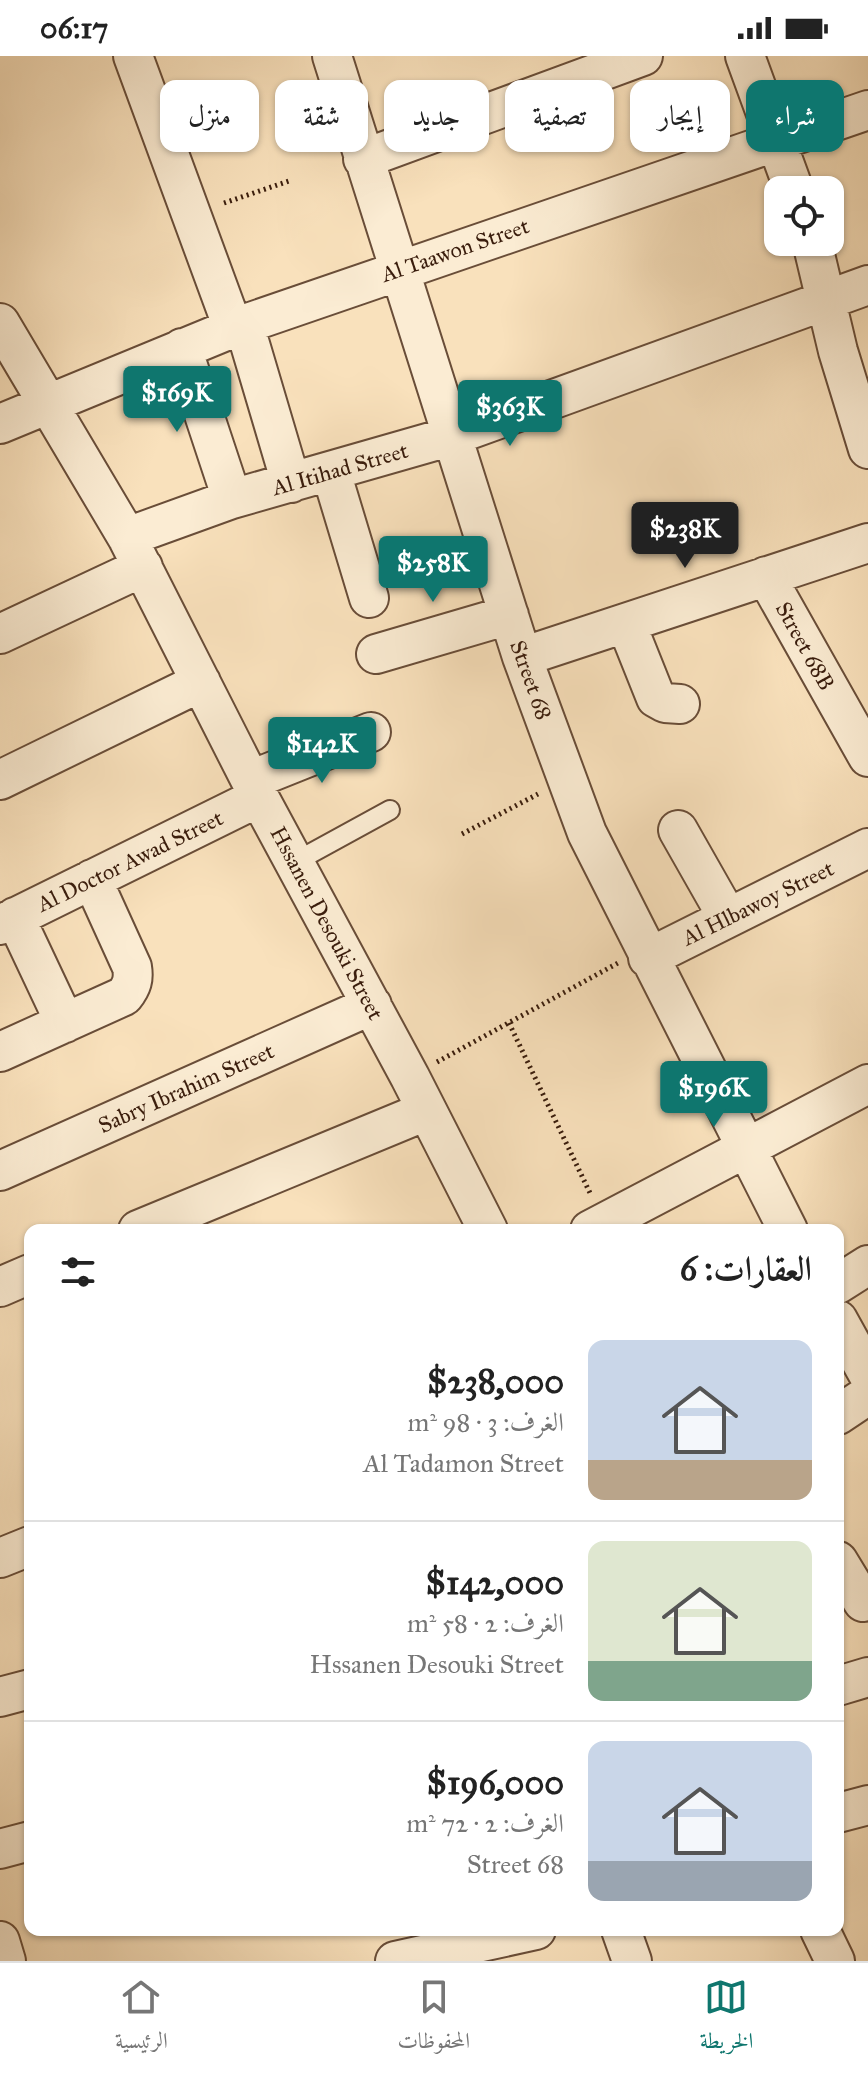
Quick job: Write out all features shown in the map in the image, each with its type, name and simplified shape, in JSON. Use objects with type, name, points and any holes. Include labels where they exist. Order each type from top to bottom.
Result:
[{"type":"street","points":[[133,56],[238,326],[291,483]]},
{"type":"street","name":"Street 68","points":[[332,56],[522,657],[587,833],[785,1224]]},
{"type":"street","points":[[363,159],[643,56]]},
{"type":"street","points":[[745,56],[754,80]]},
{"type":"street","name":"Al Taawon Street","points":[[844,118],[868,110]]},
{"type":"street","name":"Al Taawon Street","points":[[0,424],[238,326],[746,151]]},
{"type":"street","points":[[780,152],[789,176]]},
{"type":"street","points":[[816,256],[838,351],[868,449]]},
{"type":"street","name":"Al Itihad Street","points":[[0,634],[135,552],[232,499],[452,436],[868,285]]},
{"type":"street","name":"Hssanen Desouki Street","points":[[0,323],[135,552],[255,788],[485,1224]]},
{"type":"street","points":[[182,348],[232,499]]},
{"type":"street","points":[[331,472],[369,598]]},
{"type":"street","points":[[522,657],[868,543]]},
{"type":"street","name":"Street 68B","points":[[766,576],[868,757]]},
{"type":"street","points":[[376,654],[509,615]]},
{"type":"street","points":[[626,623],[656,698],[665,703],[680,704]]},
{"type":"street","points":[[0,780],[201,682]]},
{"type":"street","name":"Al Doctor Awad Street","points":[[8,921],[92,879],[255,788],[371,732]]},
{"type":"street","points":[[678,830],[728,918]]},
{"type":"street","name":"Al Hlbawoy Street","points":[[646,954],[728,918],[868,848]]},
{"type":"street","points":[[0,1052],[124,996],[131,988],[134,978],[132,967],[92,879]]},
{"type":"street","points":[[8,921],[65,1023]]},
{"type":"street","name":"Sabry Ibrahim Street","points":[[0,1171],[372,1005]]},
{"type":"street","points":[[601,1224],[868,1084]]},
{"type":"street","points":[[170,1224],[219,1215],[426,1111]]},
{"type":"street","points":[[844,1280],[868,1265]]},
{"type":"street","points":[[0,1287],[24,1277]]},
{"type":"street","points":[[844,1331],[868,1374]]},
{"type":"street","points":[[844,1411],[868,1395]]},
{"type":"street","points":[[0,1558],[24,1548]]},
{"type":"street","points":[[844,1576],[856,1605]]},
{"type":"street","points":[[844,1684],[868,1677]]},
{"type":"street","points":[[0,1697],[24,1691]]},
{"type":"street","points":[[844,1811],[868,1805]]},
{"type":"street","points":[[0,1849],[24,1843]]},
{"type":"street","points":[[395,1961],[501,1950],[526,1936]]},
{"type":"street","points":[[623,1936],[632,1961]]},
{"type":"street","points":[[823,1936],[835,1961]]},
{"type":"street","points":[[0,1941],[6,1961]]},
{"type":"lane","points":[[295,862],[390,810]]},
{"type":"path","points":[[192,213],[292,180]]},
{"type":"path","points":[[462,834],[567,779]]},
{"type":"path","points":[[410,1077],[646,954]]},
{"type":"path","points":[[509,1023],[596,1224]]}]
